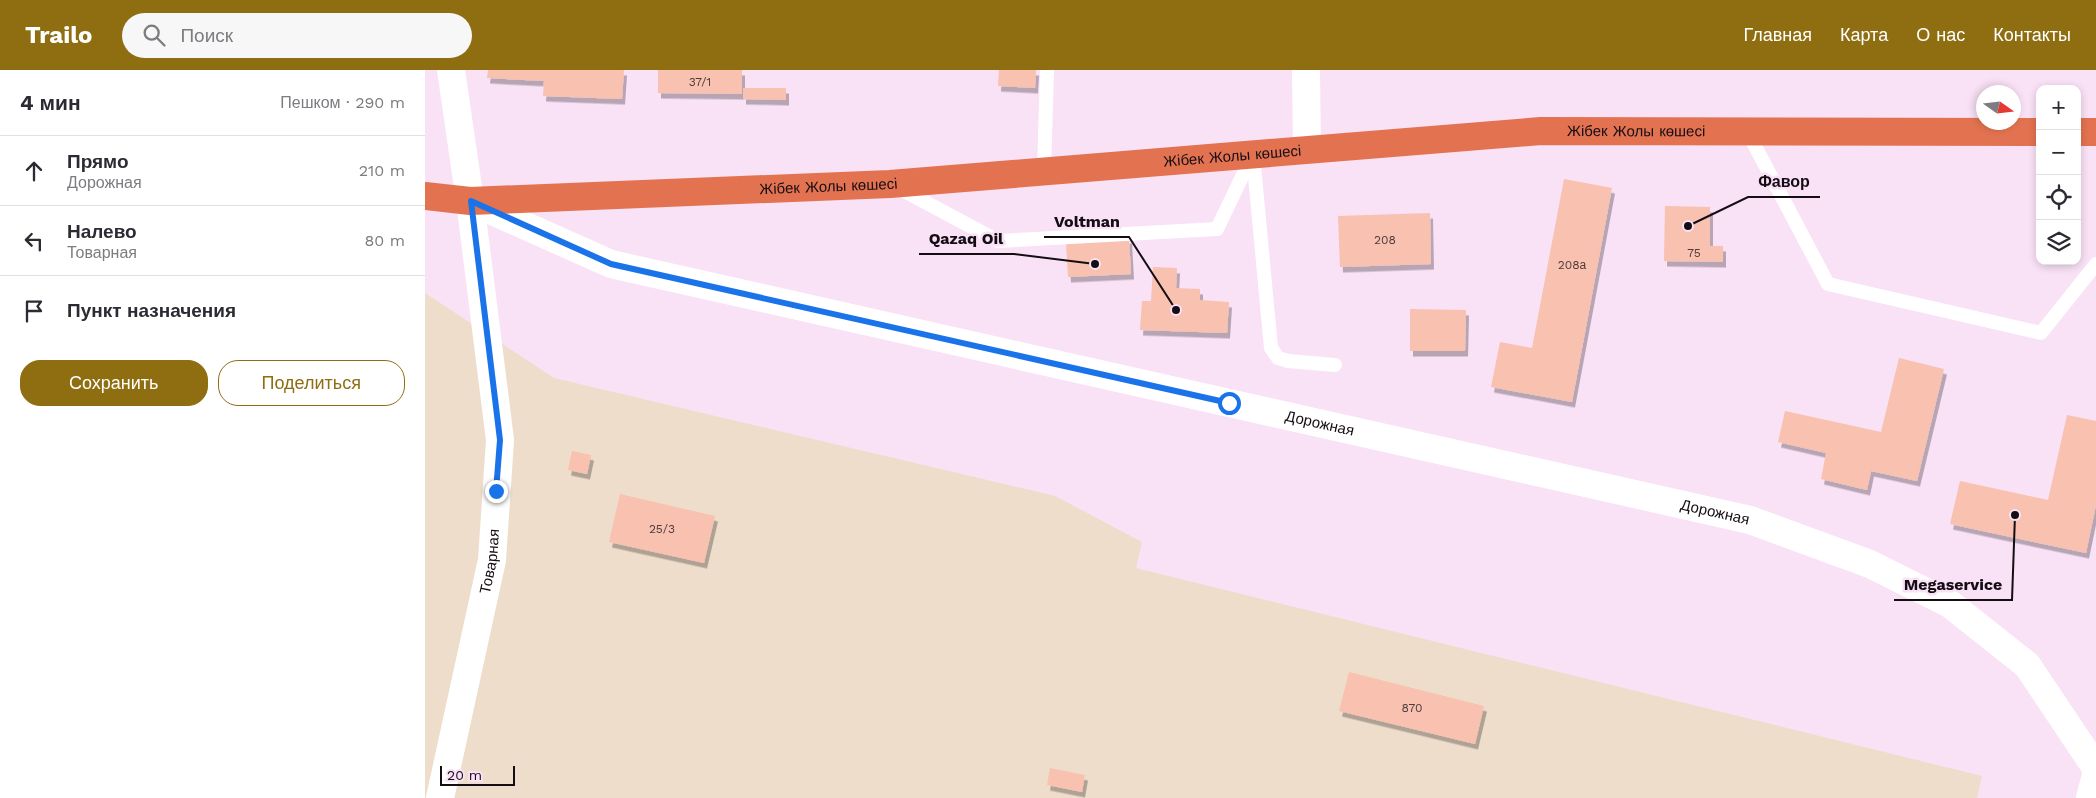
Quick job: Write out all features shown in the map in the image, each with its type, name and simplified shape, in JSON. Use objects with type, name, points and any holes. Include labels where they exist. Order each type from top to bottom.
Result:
[{"type":"highway","name":"Жібек Жолы көшесі","points":[[425,196],[471,201],[890,184],[1541,131],[2036,132]]},
{"type":"highway","points":[[2081,132],[2096,132]]},
{"type":"street","name":"Товарная","points":[[439,798],[492,560],[500,440],[471,201],[451,70]]},
{"type":"street","points":[[1306,70],[1307,149]]},
{"type":"street","name":"Дорожная","points":[[471,201],[611,264],[1750,520],[1870,564],[1950,604],[2027,665],[2096,768]]},
{"type":"street","points":[[2090,798],[2096,774]]},
{"type":"lane","points":[[1044,171],[1047,70]]},
{"type":"lane","points":[[1747,131],[1828,284],[2041,333],[2096,264]]},
{"type":"lane","points":[[890,184],[998,241],[1217,230],[1253,154]]},
{"type":"lane","points":[[1253,154],[1271,348],[1278,358],[1288,361],[1335,365]]},
{"type":"shaded area","points":[[425,293],[554,378],[1055,496],[1142,542],[1136,568],[1982,776],[1977,798],[425,798]]},
{"type":"building","points":[[488,70],[624,70],[622,99],[543,96],[544,81],[487,78]]},
{"type":"building","points":[[658,70],[742,70],[742,94],[658,93]]},
{"type":"building","points":[[999,70],[1036,70],[1035,88],[998,86]]},
{"type":"building","points":[[743,88],[786,88],[786,100],[743,99]]},
{"type":"building","points":[[1564,179],[1612,188],[1572,402],[1491,387],[1500,342],[1532,348]]},
{"type":"building","points":[[1665,206],[1710,207],[1710,246],[1723,246],[1723,262],[1664,261]]},
{"type":"building","points":[[1430,213],[1431,264],[1340,267],[1338,216]]},
{"type":"building","points":[[1129,238],[1131,274],[1068,277],[1066,242]]},
{"type":"building","points":[[1153,267],[1177,268],[1176,288],[1200,289],[1200,300],[1229,302],[1227,333],[1140,330],[1142,301],[1151,301]]},
{"type":"building","points":[[1410,309],[1466,310],[1465,351],[1410,351]]},
{"type":"building","points":[[1899,358],[1944,369],[1917,481],[1871,471],[1867,490],[1821,479],[1826,453],[1778,442],[1785,411],[1881,432]]},
{"type":"building","points":[[2067,415],[2096,421],[2096,505],[2086,553],[1950,524],[1960,481],[2048,500]]},
{"type":"building","points":[[572,451],[591,455],[587,474],[568,470]]},
{"type":"building","points":[[620,494],[715,516],[704,563],[609,542]]},
{"type":"building","points":[[1349,672],[1484,706],[1475,744],[1339,711]]},
{"type":"building","points":[[1050,768],[1085,775],[1082,792],[1047,785]]},
{"type":"place","name":"Фавор","points":[[1688,226]]},
{"type":"place","name":"Qazaq Oil","points":[[1095,264]]},
{"type":"place","name":"Voltman","points":[[1176,310]]},
{"type":"place","name":"Megaservice","points":[[2015,515]]},
{"type":"route","points":[[496,491],[500,440],[471,201],[611,264],[1229,403]]}]
